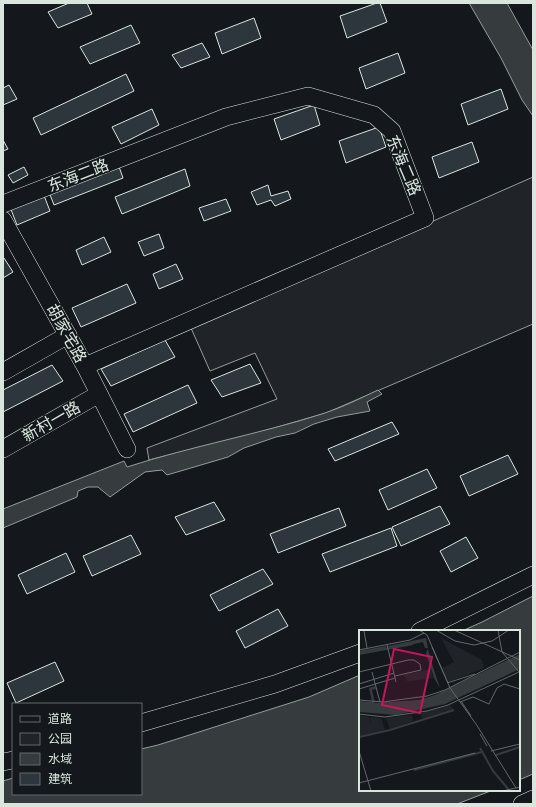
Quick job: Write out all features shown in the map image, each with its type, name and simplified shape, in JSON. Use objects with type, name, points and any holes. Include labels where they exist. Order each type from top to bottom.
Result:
[{"type":"street","name":"东海二路","points":[[3,204],[226,117],[308,96],[374,115],[392,131],[426,218],[85,366]]},
{"type":"street","name":"胡家宅路","points":[[3,220],[85,366],[127,449]]},
{"type":"street","points":[[3,372],[68,335]]},
{"type":"street","name":"新村一路","points":[[3,449],[99,394]]},
{"type":"street","points":[[422,630],[533,575]]},
{"type":"street","points":[[142,723],[275,684],[359,653]]},
{"type":"street","points":[[522,804],[533,799]]},
{"type":"green space","points":[[533,177],[533,324],[326,413],[257,433],[149,460],[147,448],[277,399],[255,353],[210,371],[191,328]]},
{"type":"water","points":[[469,3],[507,3],[533,50],[533,116],[522,100],[501,58]]},
{"type":"water","points":[[378,390],[382,394],[367,402],[370,411],[337,417],[314,424],[295,433],[276,437],[244,448],[228,457],[167,475],[162,470],[145,472],[110,497],[98,487],[88,487],[78,491],[77,497],[3,528],[3,509],[124,461],[127,467],[276,427],[325,413]]},
{"type":"water","points":[[533,596],[533,774],[520,780],[520,630],[464,630]]},
{"type":"water","points":[[359,675],[359,791],[490,791],[457,804],[3,804],[3,781],[12,778],[12,795],[142,795],[142,749],[309,697]]},
{"type":"building","points":[[69,3],[87,3],[92,14],[58,28],[48,12]]},
{"type":"building","points":[[380,3],[387,22],[347,38],[340,16]]},
{"type":"building","points":[[254,18],[261,38],[222,54],[215,33]]},
{"type":"building","points":[[131,25],[140,43],[90,64],[80,47]]},
{"type":"building","points":[[202,43],[210,57],[181,68],[172,55]]},
{"type":"building","points":[[398,53],[405,73],[366,89],[359,68]]},
{"type":"building","points":[[126,74],[134,91],[41,135],[33,118]]},
{"type":"building","points":[[9,85],[17,99],[3,105],[3,88]]},
{"type":"building","points":[[501,89],[508,109],[468,125],[461,104]]},
{"type":"building","points":[[314,105],[320,125],[281,140],[274,119]]},
{"type":"building","points":[[152,109],[159,125],[121,144],[112,127]]},
{"type":"building","points":[[379,127],[386,147],[346,163],[339,141]]},
{"type":"building","points":[[3,140],[8,149],[3,151]]},
{"type":"building","points":[[472,142],[479,162],[439,178],[432,157]]},
{"type":"building","points":[[117,161],[123,178],[54,205],[47,187]]},
{"type":"building","points":[[24,167],[28,175],[13,183],[8,175]]},
{"type":"building","points":[[185,169],[190,186],[122,214],[115,197]]},
{"type":"building","points":[[268,185],[271,196],[288,191],[291,199],[275,206],[271,200],[257,205],[251,192]]},
{"type":"building","points":[[43,193],[50,211],[17,225],[10,207]]},
{"type":"building","points":[[226,199],[231,211],[204,221],[199,208]]},
{"type":"building","points":[[159,234],[164,248],[144,256],[138,242]]},
{"type":"building","points":[[104,237],[111,252],[82,265],[76,250]]},
{"type":"building","points":[[4,258],[13,272],[3,278],[3,259]]},
{"type":"building","points":[[176,264],[183,279],[159,289],[153,274]]},
{"type":"building","points":[[127,284],[136,303],[81,327],[72,308]]},
{"type":"building","points":[[165,340],[175,357],[111,386],[101,369]]},
{"type":"building","points":[[250,364],[261,383],[222,397],[211,380]]},
{"type":"building","points":[[52,365],[63,381],[3,412],[3,390]]},
{"type":"building","points":[[188,385],[197,403],[133,432],[124,414]]},
{"type":"building","points":[[392,422],[399,434],[335,461],[328,449]]},
{"type":"building","points":[[508,455],[518,474],[469,496],[460,476]]},
{"type":"building","points":[[427,469],[437,488],[388,510],[379,490]]},
{"type":"building","points":[[214,502],[225,520],[186,535],[175,517]]},
{"type":"building","points":[[440,506],[450,524],[401,546],[392,527]]},
{"type":"building","points":[[339,508],[346,526],[278,553],[270,534]]},
{"type":"building","points":[[391,528],[397,546],[330,572],[322,554]]},
{"type":"building","points":[[131,535],[141,554],[92,576],[83,556]]},
{"type":"building","points":[[466,537],[478,558],[451,572],[440,551]]},
{"type":"building","points":[[66,553],[75,572],[27,594],[18,575]]},
{"type":"building","points":[[263,569],[273,584],[219,611],[210,595]]},
{"type":"building","points":[[278,609],[288,626],[245,648],[236,631]]},
{"type":"building","points":[[55,662],[64,681],[16,703],[7,683]]}]
